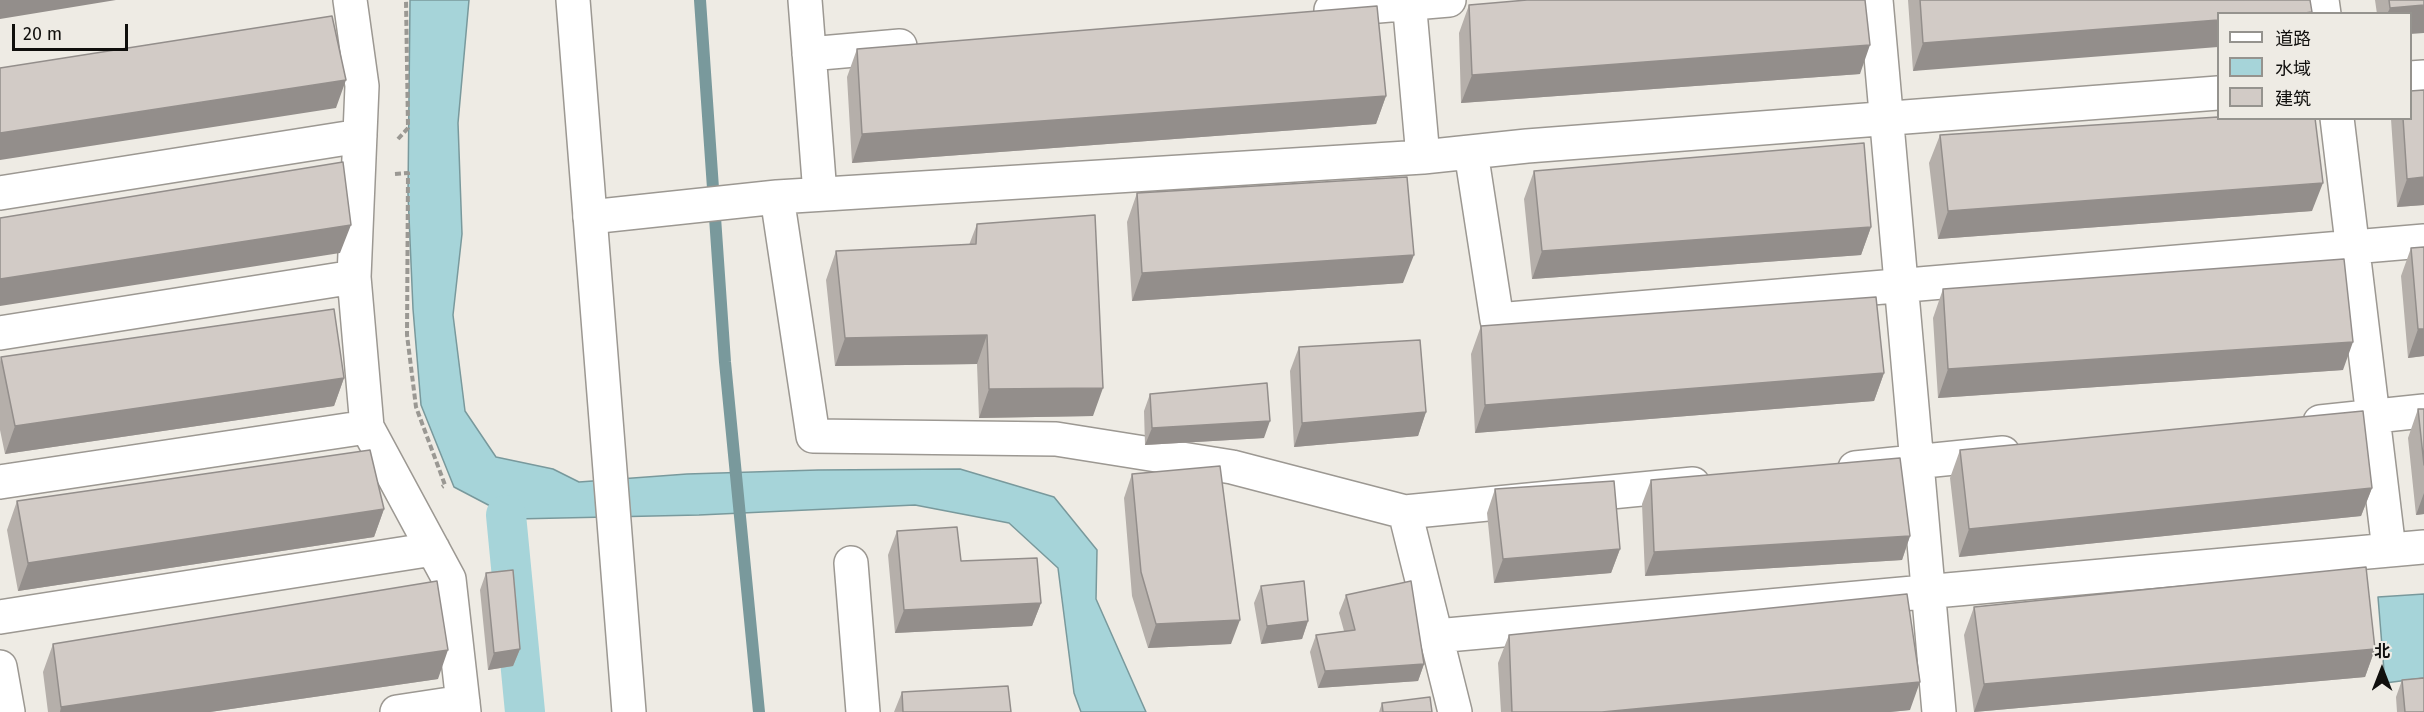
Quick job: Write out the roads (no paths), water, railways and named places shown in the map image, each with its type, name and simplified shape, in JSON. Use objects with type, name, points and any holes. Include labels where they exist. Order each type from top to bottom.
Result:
[{"type":"street","points":[[350,0],[363,86],[354,277],[368,427],[449,579],[463,707],[397,712]]},
{"type":"street","points":[[573,0],[629,712]]},
{"type":"street","points":[[805,0],[820,194]]},
{"type":"street","points":[[1303,12],[1449,0]]},
{"type":"street","points":[[1876,0],[1939,712]]},
{"type":"street","points":[[1409,2],[1423,157]]},
{"type":"street","points":[[809,54],[927,44]]},
{"type":"street","points":[[590,217],[777,197],[1423,157],[2217,93]]},
{"type":"street","points":[[2337,120],[2389,550]]},
{"type":"street","points":[[0,193],[360,136]]},
{"type":"street","points":[[1471,152],[1497,320],[2424,241]]},
{"type":"street","points":[[777,197],[813,436],[1056,439],[1232,467],[1405,512],[1726,480]]},
{"type":"street","points":[[0,333],[354,277]]},
{"type":"street","points":[[2291,424],[2424,411]]},
{"type":"street","points":[[0,482],[368,427]]},
{"type":"street","points":[[1821,471],[2034,450]]},
{"type":"street","points":[[1405,512],[1455,712]]},
{"type":"street","points":[[1436,636],[2424,547]]},
{"type":"street","points":[[0,617],[433,549]]},
{"type":"street","points":[[851,563],[862,712]]},
{"type":"street","points":[[0,667],[8,712]]},
{"type":"water","points":[[410,0],[469,0],[458,123],[462,234],[453,315],[465,411],[496,457],[553,469],[579,482],[687,474],[960,469],[1054,497],[1097,550],[1096,599],[1146,712],[1081,712],[1074,693],[1058,568],[1009,523],[915,505],[699,515],[515,519],[454,487],[421,405],[413,309],[408,194]]},
{"type":"water","points":[[2424,594],[2424,678],[2385,683],[2378,597]]},
{"type":"waterway","points":[[700,0],[725,362],[759,712]]},
{"type":"waterway","points":[[506,515],[525,712]]}]
